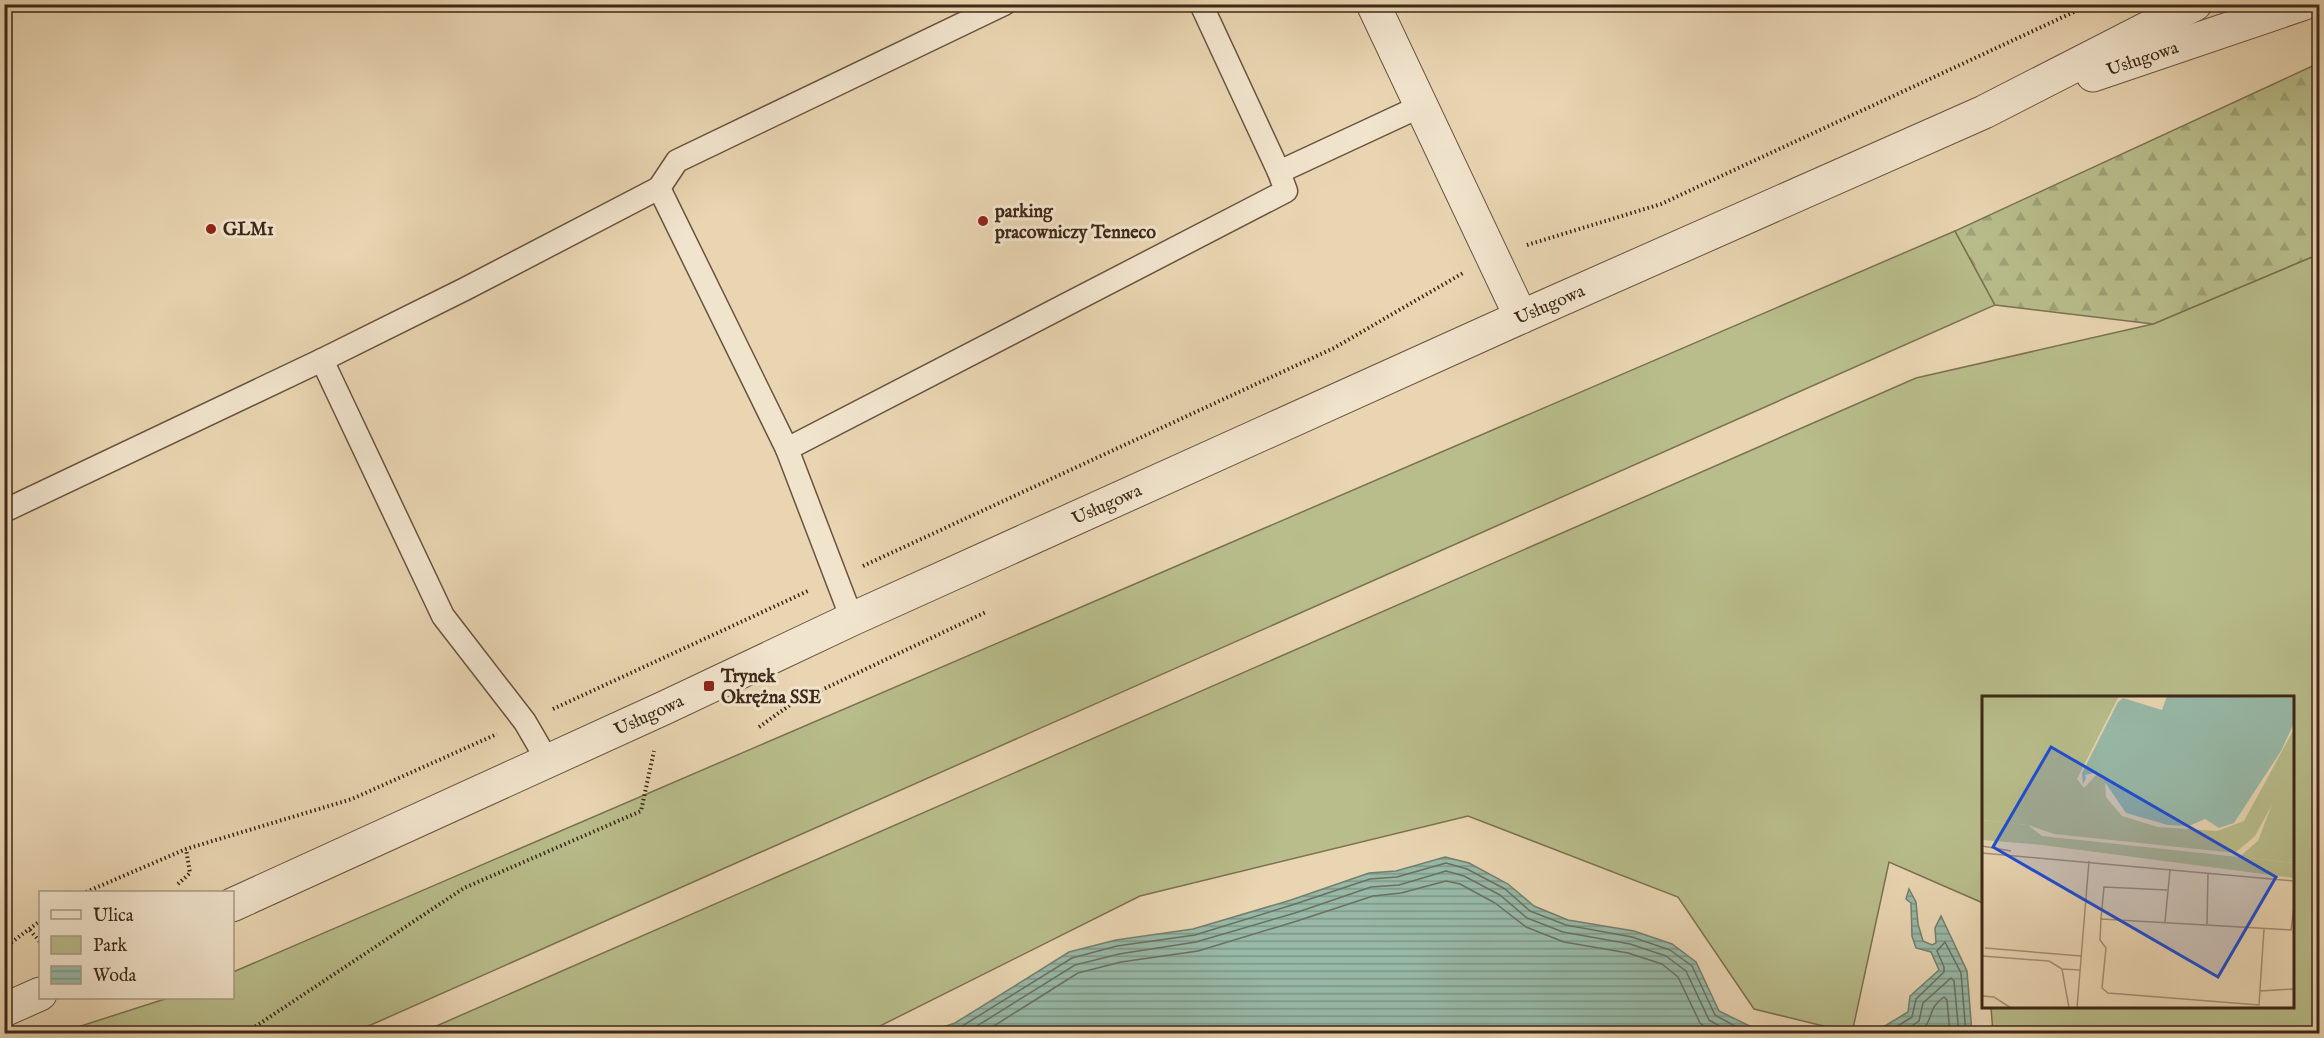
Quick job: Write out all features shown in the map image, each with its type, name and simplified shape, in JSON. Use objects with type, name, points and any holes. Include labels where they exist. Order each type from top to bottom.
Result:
[{"type":"street","points":[[1373,4],[1521,317]]},
{"type":"street","name":"Usługowa","points":[[234,904],[664,708],[852,619],[1521,317],[1984,112],[2195,4]]},
{"type":"street","name":"Usługowa","points":[[1984,112],[2302,4]]},
{"type":"street","points":[[4,1010],[39,994]]},
{"type":"lane","points":[[4,510],[322,360],[465,289],[659,188],[677,161],[1004,4]]},
{"type":"lane","points":[[787,449],[1286,191],[1280,172],[1201,4]]},
{"type":"lane","points":[[1280,172],[1421,106]]},
{"type":"lane","points":[[659,188],[787,449],[852,619]]},
{"type":"lane","points":[[322,360],[443,616],[525,722],[547,760]]},
{"type":"path","points":[[88,891],[186,849],[352,799],[525,722],[1334,348],[1492,256],[1661,204],[2091,4]]},
{"type":"path","points":[[759,728],[790,705],[986,612]]},
{"type":"path","points":[[244,1034],[464,888],[641,811],[664,708]]},
{"type":"path","points":[[178,884],[190,873],[186,849]]},
{"type":"path","points":[[4,948],[39,922]]},
{"type":"path","points":[[30,930],[39,941]]},
{"type":"green space","points":[[2319,63],[2319,254],[2153,324],[1995,305],[1955,231]]},
{"type":"green space","points":[[1955,231],[1995,305],[348,1034],[56,1034],[165,999],[234,999],[234,972]]},
{"type":"green space","points":[[2319,254],[2319,1033],[1993,1033],[1991,1008],[2294,1008],[2294,696],[1982,696],[1982,903],[1889,862],[1852,1033],[1754,1009],[1678,897],[1468,816],[1140,896],[866,1033],[425,1034],[425,1031],[1916,378],[2153,324]]},
{"type":"water","points":[[1445,857],[1469,863],[1508,884],[1534,906],[1568,920],[1634,931],[1672,944],[1696,962],[1719,1011],[1764,1033],[926,1033],[955,1023],[1069,952],[1116,940],[1193,929],[1291,900],[1369,873],[1396,871]]},
{"type":"water","points":[[1909,889],[1916,902],[1918,924],[1923,941],[1932,945],[1936,943],[1935,928],[1941,916],[1967,971],[1972,1033],[1873,1033],[1908,1012],[1910,996],[1939,970],[1931,952],[1916,948],[1912,936],[1911,903],[1906,899]]},
{"type":"place","name":"parking pracowniczy Tenneco","points":[[983,221]]},
{"type":"place","name":"GLM1","points":[[211,229]]},
{"type":"place","name":"Trynek Okrężna SSE","points":[[709,686]]}]
